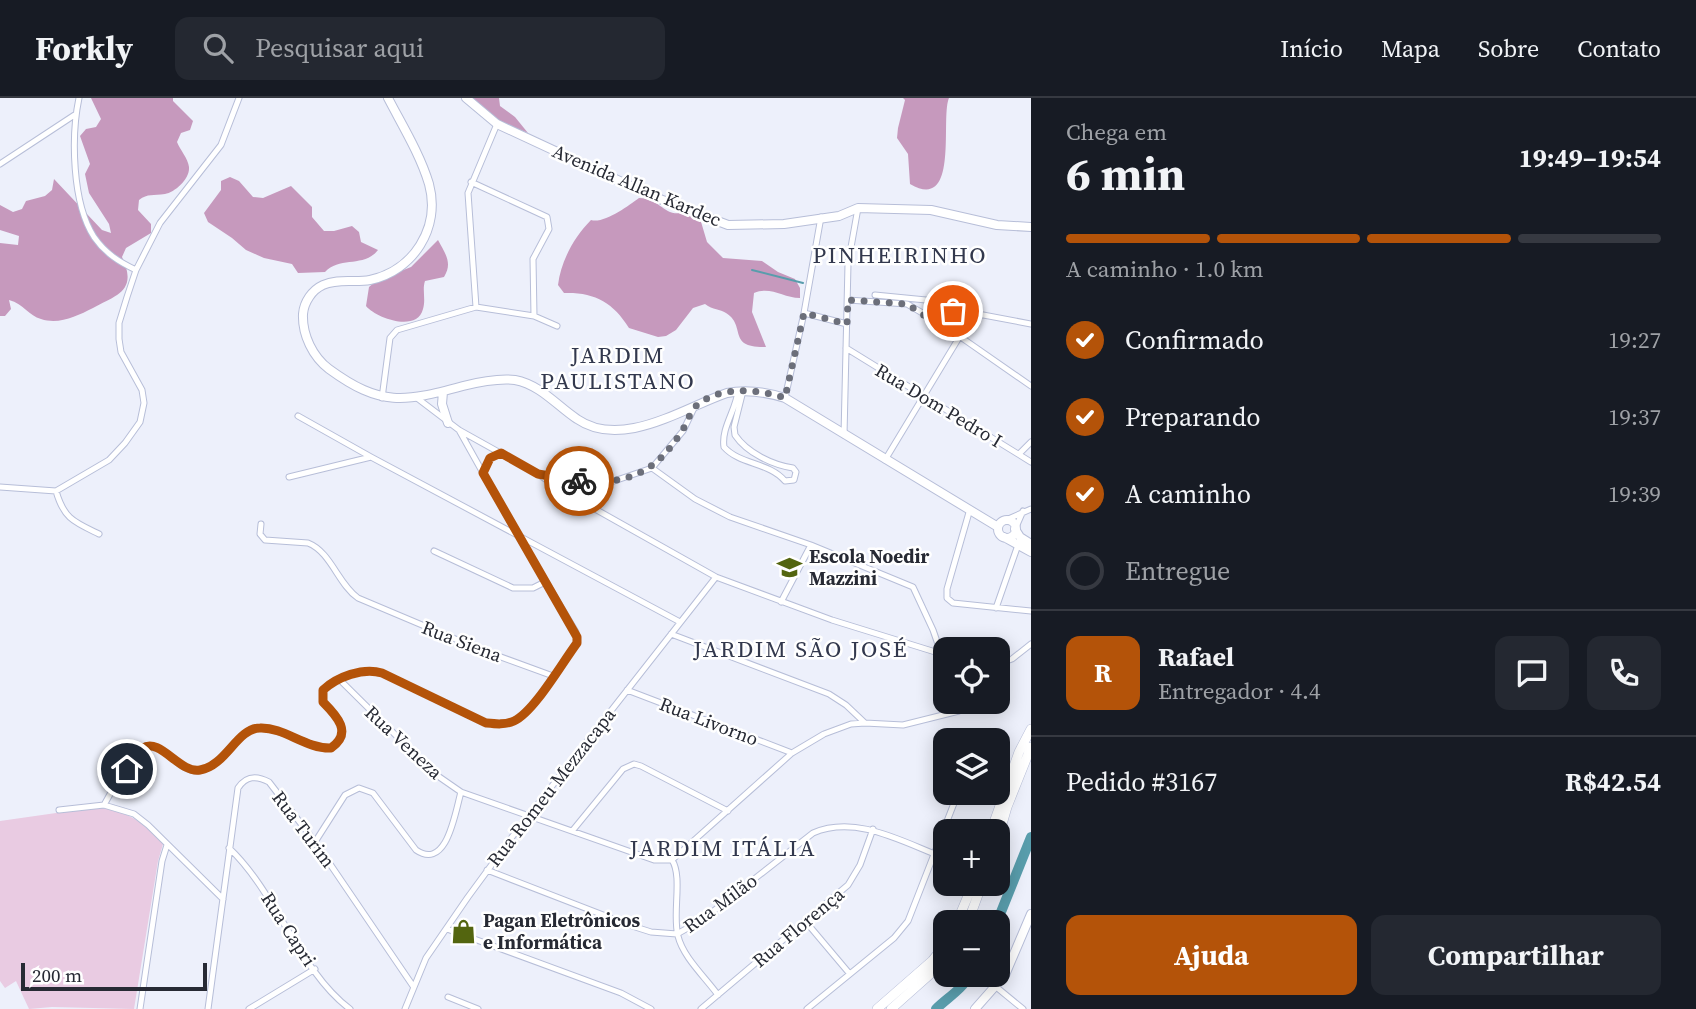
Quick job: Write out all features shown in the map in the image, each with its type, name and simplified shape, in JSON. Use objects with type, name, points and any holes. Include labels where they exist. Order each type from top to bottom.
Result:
[{"type":"main road","points":[[995,819],[1019,752],[1031,729]]},
{"type":"main road","points":[[1004,819],[1031,747]]},
{"type":"main road","points":[[877,1009],[933,960]]},
{"type":"main road","points":[[891,1009],[933,972]]},
{"type":"street","points":[[79,98],[76,114],[76,171],[87,222],[94,237],[106,252],[136,270]]},
{"type":"street","points":[[0,487],[56,491],[109,460],[140,422],[144,403],[142,390],[121,352],[119,339],[120,323],[136,270],[160,223],[221,145],[239,98]]},
{"type":"street","points":[[388,98],[422,166],[432,204],[426,236],[408,262],[391,274],[367,281],[323,285],[307,300],[303,312],[309,345],[322,364],[350,384],[382,398],[398,400],[417,398],[475,383],[515,380],[542,392],[578,420],[609,431],[625,430],[714,397],[741,391],[768,393],[785,398],[998,527]]},
{"type":"street","name":"Avenida Allan Kardec","points":[[466,98],[497,124],[652,196],[728,225],[764,225],[839,216],[858,208],[931,210],[997,225],[1031,227]]},
{"type":"street","points":[[0,164],[76,114]]},
{"type":"street","points":[[476,307],[467,201],[471,182],[497,124]]},
{"type":"street","points":[[471,182],[547,217],[549,229],[533,259],[534,316]]},
{"type":"street","points":[[844,435],[848,264],[858,208]]},
{"type":"street","points":[[785,398],[821,217]]},
{"type":"street","points":[[875,295],[926,300],[953,312],[965,314],[968,320],[960,338],[885,461]]},
{"type":"street","points":[[848,300],[907,304],[1031,386]]},
{"type":"street","points":[[382,398],[392,333],[476,307],[534,316],[556,326]]},
{"type":"street","points":[[931,320],[953,312],[975,313],[1031,324]]},
{"type":"street","points":[[950,330],[946,319],[953,312]]},
{"type":"street","points":[[804,313],[847,324]]},
{"type":"street","points":[[964,329],[975,313]]},
{"type":"street","points":[[950,330],[964,329]]},
{"type":"street","name":"Rua Dom Pedro I","points":[[846,347],[1031,462]]},
{"type":"street","points":[[734,435],[741,391]]},
{"type":"street","points":[[723,436],[734,435],[748,448],[771,462],[780,467],[793,468],[796,472],[794,480],[785,481],[776,472],[728,452],[724,447],[723,436],[741,391]]},
{"type":"street","points":[[443,392],[443,410],[448,424]]},
{"type":"street","points":[[417,398],[448,424],[716,577],[781,602],[933,651]]},
{"type":"street","points":[[538,474],[596,483],[614,481],[652,468],[683,431],[695,406]]},
{"type":"street","points":[[299,416],[370,457],[516,532],[680,622]]},
{"type":"street","points":[[104,805],[145,746],[158,748],[193,771],[213,765],[224,757],[246,732],[254,728],[265,728],[321,748],[331,748],[342,737],[343,729],[341,721],[323,702],[322,695],[329,685],[363,671],[375,671],[486,723],[512,722],[523,715],[577,643],[577,637],[459,430]]},
{"type":"street","points":[[1019,454],[1031,442]]},
{"type":"street","points":[[483,473],[490,458],[501,453]]},
{"type":"street","points":[[289,477],[370,457]]},
{"type":"street","points":[[652,468],[695,499],[730,517],[811,545],[912,587],[936,637]]},
{"type":"street","points":[[563,491],[567,480]]},
{"type":"street","points":[[593,507],[590,495],[592,486],[596,483]]},
{"type":"street","points":[[56,491],[67,516],[99,534]]},
{"type":"street","points":[[970,509],[947,589],[947,598],[953,603],[1031,611]]},
{"type":"street","points":[[1031,509],[1001,522],[998,527],[999,534],[1031,552]]},
{"type":"street","points":[[1004,537],[1010,537],[1023,511]]},
{"type":"street","points":[[1006,520],[1012,521],[1020,537],[1031,544]]},
{"type":"street","name":"Rua Siena","points":[[261,524],[260,534],[265,540],[315,546],[346,590],[358,598],[479,649],[552,676]]},
{"type":"street","points":[[781,602],[811,545]]},
{"type":"street","points":[[996,608],[1018,545]]},
{"type":"street","points":[[435,551],[513,588],[533,588],[545,582]]},
{"type":"street","name":"Rua Romeu Mezzacapa","points":[[404,1009],[426,958],[487,870],[716,577]]},
{"type":"street","points":[[671,634],[829,694],[865,723]]},
{"type":"street","points":[[1010,660],[1031,645]]},
{"type":"street","name":"Rua Veneza","points":[[340,680],[435,774],[461,792],[654,860],[672,860]]},
{"type":"street","name":"Rua Livorno","points":[[627,690],[792,753]]},
{"type":"street","points":[[718,995],[684,949],[677,934],[677,869],[672,860],[792,753],[824,734],[851,724],[903,725],[947,714]]},
{"type":"street","points":[[573,830],[623,769],[634,764],[727,811]]},
{"type":"street","name":"Rua Turim","points":[[208,1009],[238,788],[242,781],[252,777],[269,782],[315,842],[414,986]]},
{"type":"street","points":[[315,842],[345,795],[359,788],[373,793],[416,850],[423,855],[432,856],[441,851],[446,841],[461,792]]},
{"type":"street","points":[[59,810],[104,805],[134,814],[223,899]]},
{"type":"street","name":"Rua Milão","points":[[487,870],[629,925],[651,932],[677,934],[702,920],[813,833],[833,827],[873,829],[933,853]]},
{"type":"street","name":"Rua Florença","points":[[701,1009],[848,885],[855,876],[873,829]]},
{"type":"street","points":[[140,1009],[160,868],[167,845]]},
{"type":"street","name":"Rua Capri","points":[[229,848],[248,866],[314,970],[338,1000],[350,1009]]},
{"type":"street","points":[[807,1009],[894,938],[908,921],[933,861]]},
{"type":"street","points":[[1010,965],[1031,914]]},
{"type":"street","points":[[806,922],[849,974]]},
{"type":"street","points":[[447,929],[621,993],[651,1009]]},
{"type":"street","points":[[249,1009],[314,970]]},
{"type":"street","points":[[975,1009],[994,987]]},
{"type":"street","points":[[996,987],[1023,1009]]},
{"type":"street","points":[[448,997],[478,1009]]},
{"type":"street","points":[[456,1009],[459,1002]]},
{"type":"shaded area","points":[[91,98],[173,98],[193,121],[190,130],[181,133],[177,142],[189,172],[181,184],[169,193],[139,200],[138,210],[151,224],[151,233],[126,248],[122,257],[128,277],[126,285],[117,295],[68,319],[48,321],[9,300],[11,309],[5,316],[0,316],[0,243],[18,245],[19,236],[0,230],[0,205],[13,212],[22,209],[26,201],[45,196],[52,190],[54,179],[102,230],[111,233],[109,224],[89,193],[85,174],[90,164],[80,136],[86,129],[96,127],[101,119]]},
{"type":"shaded area","points":[[468,98],[499,98],[500,106],[515,117],[528,133],[489,118]]},
{"type":"shaded area","points":[[903,98],[949,98],[945,159],[942,175],[936,186],[926,189],[910,184],[908,154],[897,138],[905,100]]},
{"type":"shaded area","points":[[230,177],[239,181],[253,197],[263,198],[291,186],[312,207],[312,217],[324,231],[352,226],[359,232],[361,242],[378,250],[366,259],[338,264],[325,272],[298,273],[292,264],[264,258],[246,250],[208,222],[204,213],[221,190],[221,181]]},
{"type":"shaded area","points":[[639,198],[647,199],[675,213],[691,210],[699,215],[707,242],[723,258],[762,261],[795,279],[800,288],[800,298],[766,291],[754,293],[752,312],[766,347],[746,344],[741,340],[732,318],[705,304],[693,308],[676,330],[658,337],[629,328],[616,311],[602,300],[585,294],[564,293],[558,285],[562,267],[569,250],[585,227],[591,220],[609,217]]},
{"type":"shaded area","points":[[438,240],[447,258],[447,272],[444,277],[425,281],[424,305],[419,316],[405,322],[396,321],[378,315],[366,306],[369,287],[376,281],[411,267]]},
{"type":"shaded area","points":[[98,807],[134,819],[163,844],[134,1009],[29,1009],[16,981],[5,988],[0,981],[0,821]]},
{"type":"waterway","points":[[752,270],[803,283]]},
{"type":"waterway","points":[[1002,910],[1031,837]]},
{"type":"waterway","points":[[936,1009],[961,987]]},
{"type":"way so far","points":[[579,481],[614,481],[652,468],[683,431],[695,406],[714,397],[743,391],[768,393],[785,398],[804,313],[847,324],[848,300],[907,304],[931,320],[953,311]]},
{"type":"place","name":"Escola Noedir Mazzini","points":[[789,567]]},
{"type":"place","name":"Pagan Eletrônicos e Informática","points":[[463,931]]},
{"type":"district","name":"PINHEIRINHO","points":[[900,255]]},
{"type":"district","name":"JARDIM PAULISTANO","points":[[618,368]]},
{"type":"district","name":"JARDIM SÃO JOSÉ","points":[[801,649]]},
{"type":"district","name":"JARDIM ITÁLIA","points":[[723,848]]},
{"type":"route","points":[[127,769],[140,750],[151,746],[186,768],[201,770],[224,757],[246,732],[254,728],[265,728],[321,748],[331,748],[342,737],[343,729],[341,721],[323,702],[323,690],[340,680],[369,670],[382,673],[486,723],[512,722],[523,715],[577,643],[577,637],[483,473],[490,458],[501,453],[538,474],[579,481]]}]
